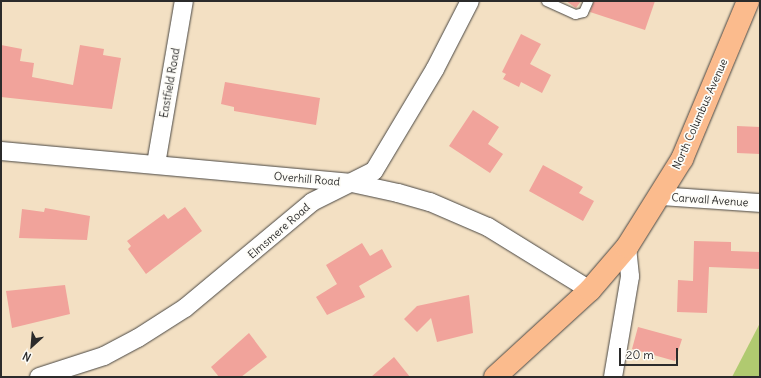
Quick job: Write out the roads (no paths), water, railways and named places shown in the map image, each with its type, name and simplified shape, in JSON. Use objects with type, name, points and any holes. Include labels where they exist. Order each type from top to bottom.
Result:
[{"type":"main road","name":"North Columbus Avenue","points":[[494,377],[590,290],[627,247],[660,196],[702,117],[748,1]]},
{"type":"street","name":"Eastfield Road","points":[[156,164],[184,1]]},
{"type":"street","name":"Elmsmere Road","points":[[39,377],[104,356],[138,338],[185,308],[312,202],[374,171],[438,63],[470,1]]},
{"type":"street","name":"Overhill Road","points":[[1,151],[352,183],[430,202],[464,216],[590,290]]},
{"type":"street","name":"Carwall Avenue","points":[[660,196],[760,203]]},
{"type":"street","points":[[613,377],[630,276],[627,247]]},
{"type":"lane","points":[[546,1],[575,14],[584,12],[588,1]]}]
